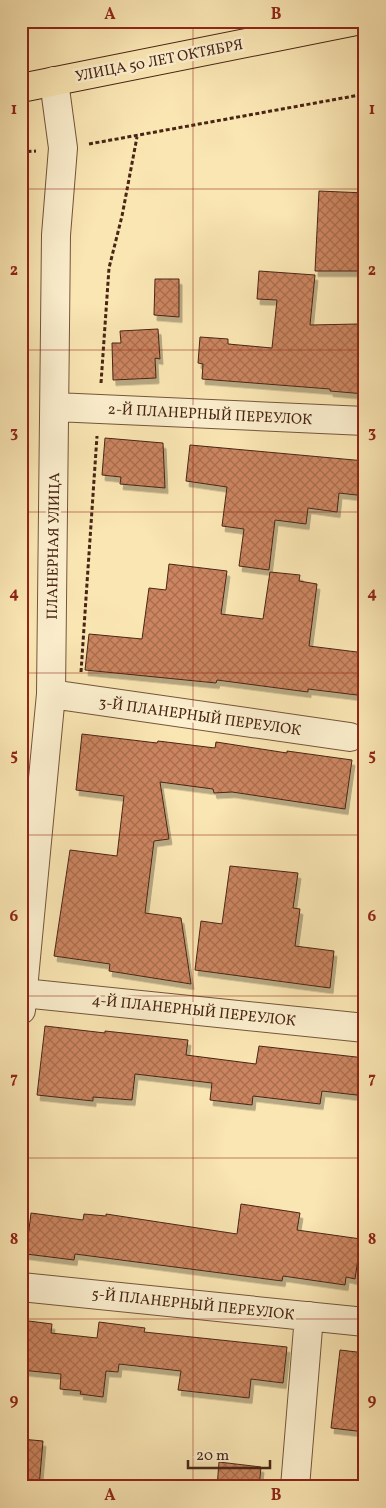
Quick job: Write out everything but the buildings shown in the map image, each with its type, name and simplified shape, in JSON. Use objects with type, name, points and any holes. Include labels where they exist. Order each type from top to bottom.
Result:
[{"type":"main road","name":"УЛИЦА 50 ЛЕТ ОКТЯБРЯ","points":[[21,88],[356,21]]},
{"type":"street","name":"ПЛАНЕРНАЯ УЛИЦА","points":[[22,1002],[51,694],[56,235],[63,148],[54,81]]},
{"type":"street","name":"2-Й ПЛАНЕРНЫЙ ПЕРЕУЛОК","points":[[55,406],[365,421]]},
{"type":"street","name":"3-Й ПЛАНЕРНЫЙ ПЕРЕУЛОК","points":[[51,694],[350,737]]},
{"type":"street","name":"4-Й ПЛАНЕРНЫЙ ПЕРЕУЛОК","points":[[22,1002],[365,1028]]},
{"type":"street","name":"5-Й ПЛАНЕРНЫЙ ПЕРЕУЛОК","points":[[21,1287],[365,1322]]},
{"type":"street","points":[[295,1487],[309,1316]]},
{"type":"path","points":[[21,152],[63,148],[137,136],[365,94]]}]
